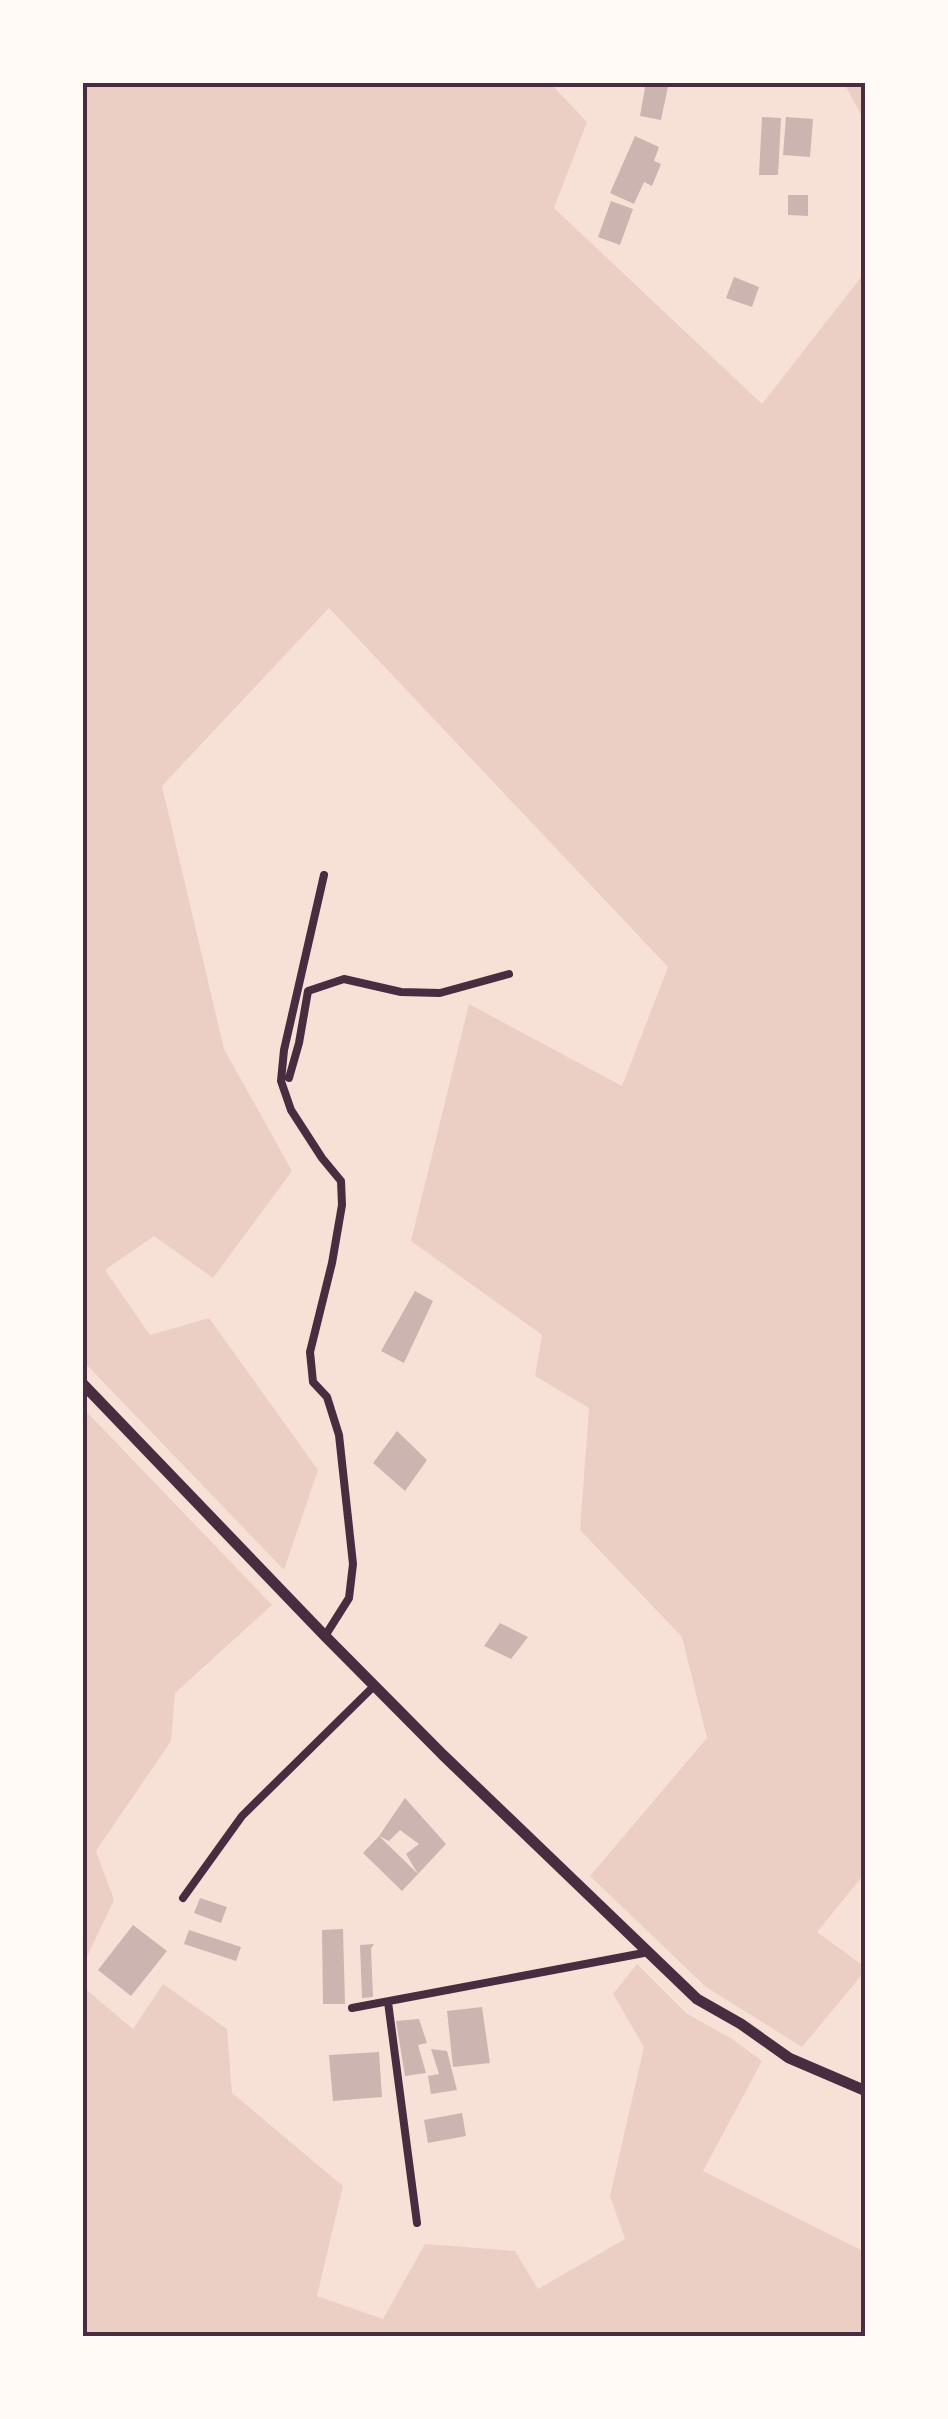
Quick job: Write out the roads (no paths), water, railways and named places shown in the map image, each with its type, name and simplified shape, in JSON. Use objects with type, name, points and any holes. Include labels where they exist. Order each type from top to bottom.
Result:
[{"type":"main road","points":[[82,1383],[442,1755],[697,1999],[789,2058],[866,2091]]},
{"type":"street","points":[[324,875],[284,1050],[281,1081],[292,1110],[341,1181],[336,1244],[310,1352],[314,1382],[326,1396],[339,1436],[353,1564],[349,1598],[325,1636]]},
{"type":"street","points":[[289,1078],[308,991],[344,979],[400,992],[440,993],[509,974]]},
{"type":"street","points":[[183,1898],[242,1816],[374,1686]]},
{"type":"street","points":[[352,2008],[649,1952]]},
{"type":"street","points":[[388,2002],[417,2223]]}]
